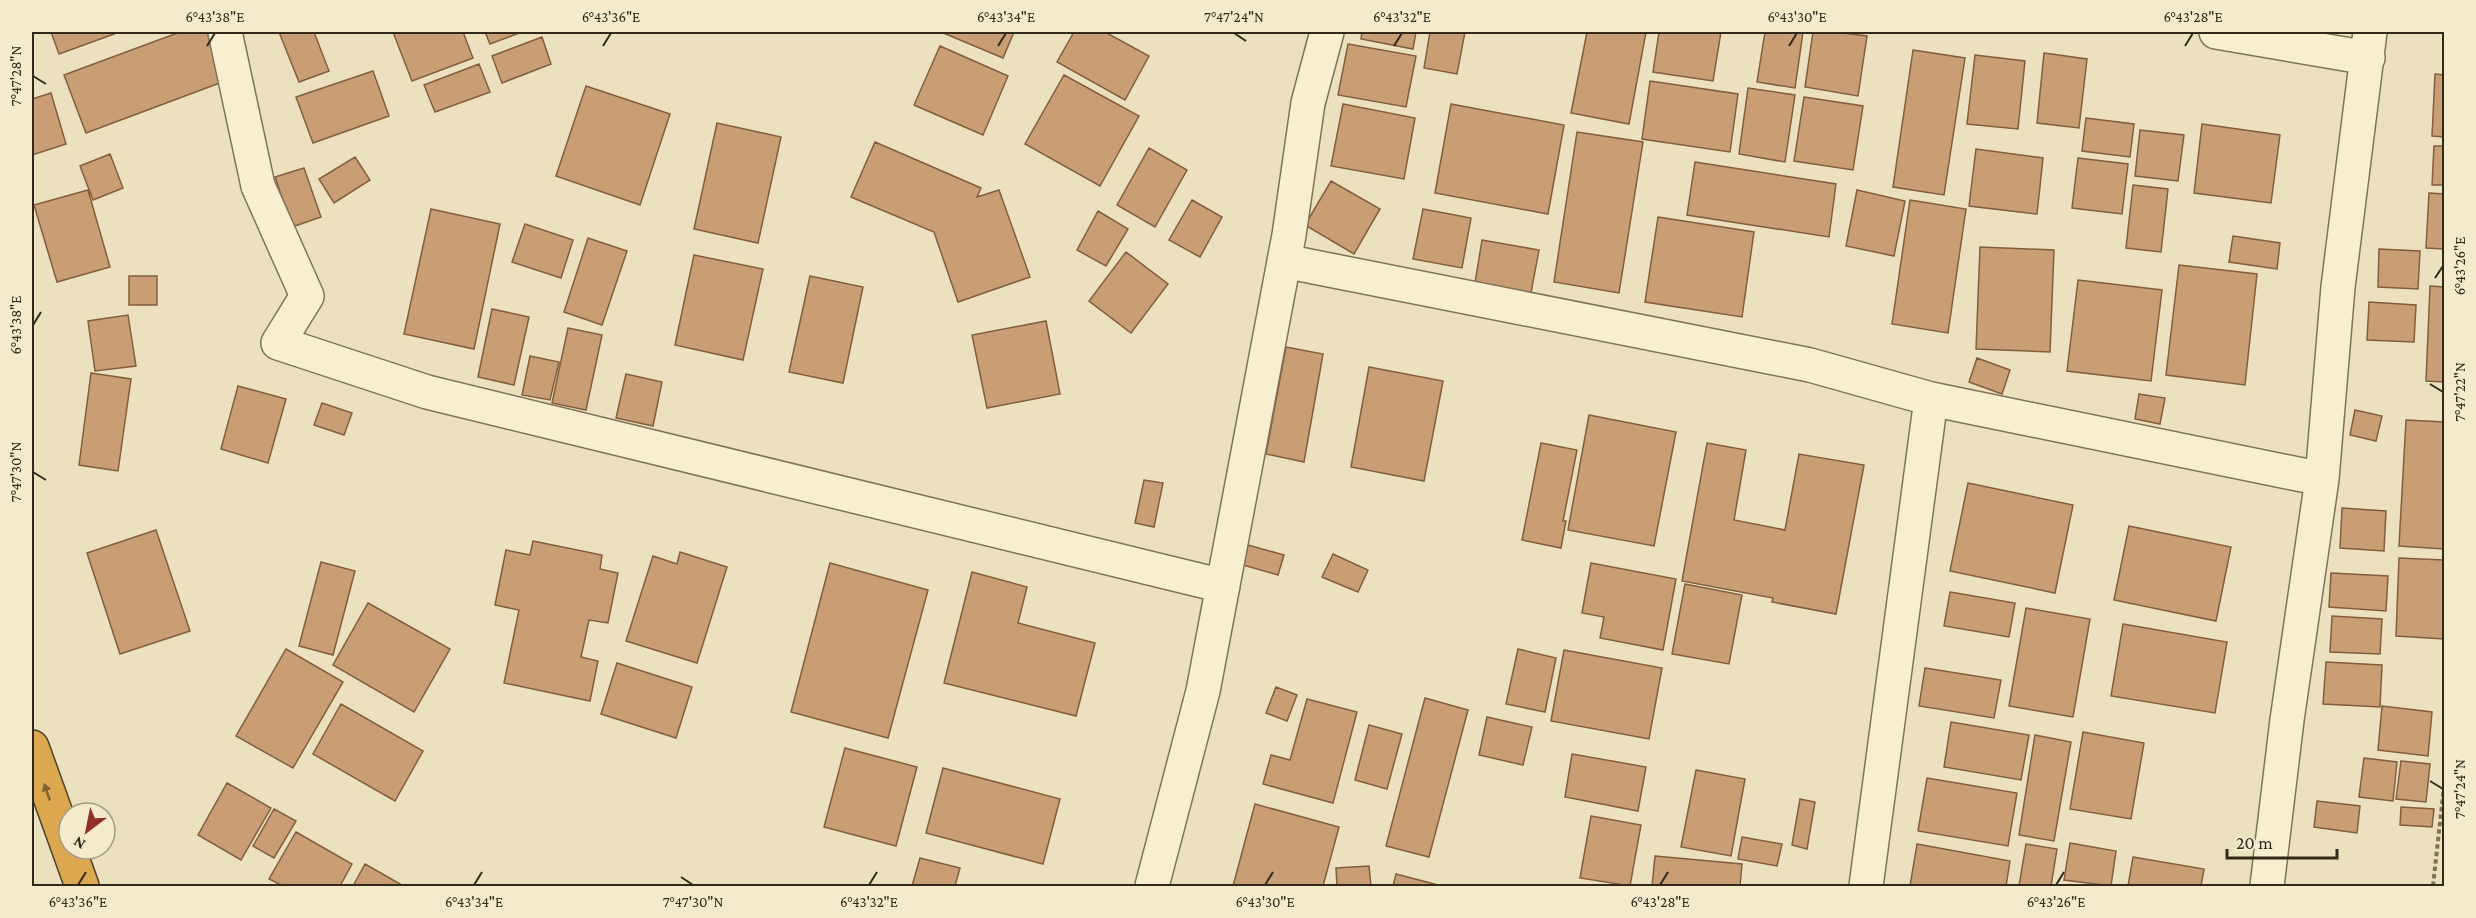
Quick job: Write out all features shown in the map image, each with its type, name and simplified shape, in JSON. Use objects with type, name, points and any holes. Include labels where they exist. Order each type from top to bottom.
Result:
[{"type":"highway","points":[[32,747],[82,886]]},
{"type":"street","points":[[225,32],[258,186],[307,296],[278,343],[427,392],[1223,586]]},
{"type":"street","points":[[1152,886],[1203,691],[1284,261],[1308,104],[1327,32]]},
{"type":"street","points":[[2216,32],[2369,45],[2338,287],[2322,479],[2287,720],[2266,886]]},
{"type":"street","points":[[1284,261],[1810,365],[1931,399],[2322,479]]},
{"type":"street","points":[[1866,886],[1931,399]]},
{"type":"path","points":[[2433,886],[2445,786]]},
{"type":"building","points":[[51,32],[113,32],[114,34],[59,54]]},
{"type":"building","points":[[180,32],[207,32],[225,81],[86,133],[64,75]]},
{"type":"building","points":[[279,32],[314,32],[329,71],[299,82]]},
{"type":"building","points":[[393,32],[463,32],[473,58],[412,81]]},
{"type":"building","points":[[485,32],[522,32],[490,44]]},
{"type":"building","points":[[941,32],[1014,32],[1003,58]]},
{"type":"building","points":[[1074,32],[1105,32],[1149,56],[1125,100],[1057,62]]},
{"type":"building","points":[[1362,32],[1416,32],[1413,49],[1361,39]]},
{"type":"building","points":[[1430,32],[1465,32],[1457,74],[1424,68]]},
{"type":"building","points":[[1587,32],[1646,32],[1629,124],[1571,113]]},
{"type":"building","points":[[1659,32],[1721,32],[1713,81],[1653,72]]},
{"type":"building","points":[[1765,32],[1803,32],[1795,88],[1757,82]]},
{"type":"building","points":[[1813,32],[1867,36],[1858,96],[1805,87]]},
{"type":"building","points":[[542,37],[551,64],[502,83],[492,56]]},
{"type":"building","points":[[1348,44],[1416,56],[1406,107],[1338,95]]},
{"type":"building","points":[[940,46],[1008,76],[983,135],[914,105]]},
{"type":"building","points":[[1913,50],[1965,58],[1944,195],[1893,187]]},
{"type":"building","points":[[2044,53],[2087,59],[2079,128],[2037,123]]},
{"type":"building","points":[[1975,55],[2025,61],[2018,129],[1967,124]]},
{"type":"building","points":[[479,64],[490,92],[435,112],[424,85]]},
{"type":"building","points":[[373,71],[389,116],[313,143],[296,97]]},
{"type":"building","points":[[2435,74],[2444,75],[2444,137],[2432,136]]},
{"type":"building","points":[[1064,75],[1139,116],[1100,186],[1025,144]]},
{"type":"building","points":[[1650,81],[1738,94],[1730,152],[1642,139]]},
{"type":"building","points":[[586,86],[670,114],[640,205],[556,176]]},
{"type":"building","points":[[1748,88],[1795,95],[1785,162],[1739,154]]},
{"type":"building","points":[[51,93],[66,144],[32,155],[32,99]]},
{"type":"building","points":[[1804,97],[1863,106],[1853,170],[1794,161]]},
{"type":"building","points":[[1343,104],[1415,118],[1404,179],[1331,166]]},
{"type":"building","points":[[1451,104],[1564,125],[1548,214],[1435,193]]},
{"type":"building","points":[[2086,118],[2134,124],[2130,157],[2082,151]]},
{"type":"building","points":[[717,123],[781,137],[758,243],[694,229]]},
{"type":"building","points":[[2202,124],[2280,135],[2271,203],[2194,193]]},
{"type":"building","points":[[2140,130],[2184,135],[2178,181],[2135,176]]},
{"type":"building","points":[[1577,132],[1643,142],[1619,293],[1554,282]]},
{"type":"building","points":[[875,142],[981,188],[977,197],[999,190],[1030,277],[958,302],[934,232],[851,197]]},
{"type":"building","points":[[2434,146],[2444,146],[2444,185],[2432,185]]},
{"type":"building","points":[[1149,148],[1187,170],[1155,227],[1117,205]]},
{"type":"building","points":[[1976,149],[2043,158],[2037,214],[1969,206]]},
{"type":"building","points":[[110,154],[123,188],[93,200],[80,166]]},
{"type":"building","points":[[355,157],[370,180],[334,203],[319,179]]},
{"type":"building","points":[[2078,158],[2128,164],[2122,214],[2072,208]]},
{"type":"building","points":[[1695,162],[1836,184],[1829,237],[1687,215]]},
{"type":"building","points":[[304,168],[321,217],[292,227],[275,177]]},
{"type":"building","points":[[1331,181],[1380,209],[1354,254],[1305,225]]},
{"type":"building","points":[[2133,185],[2168,189],[2161,252],[2126,248]]},
{"type":"building","points":[[88,190],[110,267],[57,282],[34,205]]},
{"type":"building","points":[[1857,190],[1905,201],[1894,256],[1846,246]]},
{"type":"building","points":[[2429,193],[2444,194],[2444,249],[2426,248]]},
{"type":"building","points":[[1192,200],[1222,217],[1200,257],[1169,240]]},
{"type":"building","points":[[1910,200],[1966,209],[1948,333],[1892,324]]},
{"type":"building","points":[[431,209],[500,224],[474,349],[404,334]]},
{"type":"building","points":[[1423,209],[1471,218],[1462,268],[1413,259]]},
{"type":"building","points":[[1098,211],[1128,229],[1106,266],[1077,250]]},
{"type":"building","points":[[1658,217],[1754,232],[1742,317],[1645,302]]},
{"type":"building","points":[[525,224],[573,240],[561,278],[512,262]]},
{"type":"building","points":[[2233,236],[2280,243],[2277,269],[2229,262]]},
{"type":"building","points":[[588,238],[627,251],[602,325],[564,312]]},
{"type":"building","points":[[1482,240],[1539,250],[1531,293],[1475,283]]},
{"type":"building","points":[[1980,247],[2054,250],[2050,352],[1976,349]]},
{"type":"building","points":[[2379,249],[2420,251],[2418,289],[2378,287]]},
{"type":"building","points":[[1126,252],[1168,284],[1131,333],[1089,301]]},
{"type":"building","points":[[694,255],[763,269],[743,360],[675,345]]},
{"type":"building","points":[[2179,265],[2257,274],[2245,385],[2166,375]]},
{"type":"building","points":[[129,276],[157,276],[157,305],[129,305]]},
{"type":"building","points":[[810,276],[863,287],[843,383],[789,372]]},
{"type":"building","points":[[2078,280],[2162,290],[2151,381],[2067,371]]},
{"type":"building","points":[[2430,286],[2444,287],[2444,382],[2426,381]]},
{"type":"building","points":[[2369,302],[2416,305],[2414,342],[2367,340]]},
{"type":"building","points":[[492,309],[529,317],[514,385],[478,377]]},
{"type":"building","points":[[128,315],[136,366],[95,371],[88,321]]},
{"type":"building","points":[[1046,321],[1060,394],[987,408],[972,335]]},
{"type":"building","points":[[568,328],[602,335],[586,410],[552,403]]},
{"type":"building","points":[[1286,347],[1323,354],[1304,462],[1266,454]]},
{"type":"building","points":[[530,356],[559,362],[550,400],[522,395]]},
{"type":"building","points":[[1977,358],[2010,370],[2002,394],[1969,382]]},
{"type":"building","points":[[1369,367],[1443,381],[1424,481],[1351,467]]},
{"type":"building","points":[[91,373],[131,379],[118,471],[79,465]]},
{"type":"building","points":[[626,374],[662,382],[653,426],[616,418]]},
{"type":"building","points":[[238,386],[286,399],[268,463],[221,449]]},
{"type":"building","points":[[2139,394],[2165,398],[2160,424],[2135,419]]},
{"type":"building","points":[[322,403],[352,413],[344,435],[314,425]]},
{"type":"building","points":[[2355,410],[2382,416],[2376,441],[2350,435]]},
{"type":"building","points":[[1589,415],[1676,432],[1654,546],[1568,530]]},
{"type":"building","points":[[2406,420],[2444,422],[2444,549],[2399,546]]},
{"type":"building","points":[[1541,443],[1577,450],[1563,521],[1566,521],[1561,548],[1522,540]]},
{"type":"building","points":[[1707,443],[1746,450],[1734,520],[1785,530],[1799,454],[1864,465],[1836,614],[1772,602],[1773,598],[1682,581]]},
{"type":"building","points":[[1144,480],[1163,483],[1154,527],[1135,523]]},
{"type":"building","points":[[1968,483],[2073,505],[2055,593],[1950,571]]},
{"type":"building","points":[[2342,508],[2386,511],[2384,551],[2340,548]]},
{"type":"building","points":[[2129,526],[2231,547],[2216,621],[2114,600]]},
{"type":"building","points":[[156,530],[190,631],[120,654],[87,553]]},
{"type":"building","points":[[533,541],[602,555],[600,569],[618,573],[608,623],[589,620],[581,657],[598,661],[590,701],[504,683],[519,610],[495,605],[506,550],[530,555]]},
{"type":"building","points":[[1248,545],[1284,555],[1278,575],[1243,565]]},
{"type":"building","points":[[680,552],[727,567],[697,663],[626,641],[653,556],[677,564]]},
{"type":"building","points":[[1333,554],[1368,570],[1358,592],[1322,577]]},
{"type":"building","points":[[2399,558],[2444,560],[2444,639],[2396,636]]},
{"type":"building","points":[[321,562],[355,571],[333,655],[299,646]]},
{"type":"building","points":[[830,563],[928,590],[888,738],[791,712]]},
{"type":"building","points":[[1591,563],[1676,579],[1663,650],[1600,638],[1604,617],[1582,613]]},
{"type":"building","points":[[972,572],[1027,587],[1018,623],[1095,643],[1076,716],[944,683]]},
{"type":"building","points":[[2331,573],[2388,576],[2386,611],[2329,607]]},
{"type":"building","points":[[1685,584],[1742,595],[1729,664],[1672,654]]},
{"type":"building","points":[[1950,592],[2015,603],[2009,637],[1944,626]]},
{"type":"building","points":[[368,603],[450,649],[414,712],[333,665]]},
{"type":"building","points":[[2026,608],[2090,619],[2073,717],[2009,706]]},
{"type":"building","points":[[2332,616],[2382,619],[2380,654],[2330,652]]},
{"type":"building","points":[[2123,624],[2227,642],[2215,713],[2111,696]]},
{"type":"building","points":[[286,649],[343,682],[293,768],[236,736]]},
{"type":"building","points":[[1518,649],[1556,658],[1545,712],[1506,704]]},
{"type":"building","points":[[1564,650],[1662,668],[1649,739],[1551,721]]},
{"type":"building","points":[[2326,662],[2382,665],[2380,707],[2323,704]]},
{"type":"building","points":[[617,663],[692,687],[676,738],[601,714]]},
{"type":"building","points":[[1925,668],[2001,680],[1994,718],[1919,706]]},
{"type":"building","points":[[1276,687],[1297,695],[1287,721],[1266,713]]},
{"type":"building","points":[[1425,698],[1468,710],[1429,857],[1386,846]]},
{"type":"building","points":[[1307,699],[1357,712],[1333,803],[1263,784],[1271,755],[1290,760]]},
{"type":"building","points":[[341,704],[423,751],[395,801],[313,754]]},
{"type":"building","points":[[2382,706],[2432,712],[2428,756],[2378,750]]},
{"type":"building","points":[[1487,717],[1532,727],[1523,765],[1479,755]]},
{"type":"building","points":[[1951,722],[2029,735],[2021,780],[1944,767]]},
{"type":"building","points":[[1369,725],[1402,734],[1387,789],[1355,780]]},
{"type":"building","points":[[2083,732],[2144,743],[2131,819],[2070,809]]},
{"type":"building","points":[[2035,735],[2071,742],[2054,841],[2019,835]]},
{"type":"building","points":[[845,748],[917,767],[896,846],[824,827]]},
{"type":"building","points":[[1572,754],[1646,767],[1638,811],[1565,797]]},
{"type":"building","points":[[2364,758],[2397,762],[2393,801],[2359,797]]},
{"type":"building","points":[[2401,761],[2430,764],[2426,802],[2396,799]]},
{"type":"building","points":[[943,768],[1060,799],[1043,864],[926,833]]},
{"type":"building","points":[[1696,770],[1745,779],[1731,856],[1681,847]]},
{"type":"building","points":[[1927,778],[2017,793],[2008,846],[1918,831]]},
{"type":"building","points":[[227,783],[271,808],[241,860],[198,835]]},
{"type":"building","points":[[1800,799],[1815,802],[1807,849],[1792,845]]},
{"type":"building","points":[[2317,801],[2360,806],[2357,833],[2314,827]]},
{"type":"building","points":[[1255,804],[1339,827],[1323,886],[1233,886]]},
{"type":"building","points":[[2401,807],[2434,809],[2432,827],[2400,825]]},
{"type":"building","points":[[274,809],[296,821],[274,858],[253,846]]},
{"type":"building","points":[[1591,816],[1641,825],[1630,886],[1580,878]]},
{"type":"building","points":[[296,832],[352,864],[340,886],[283,886],[269,879]]},
{"type":"building","points":[[1742,837],[1782,844],[1777,866],[1738,859]]},
{"type":"building","points":[[2070,843],[2116,851],[2111,886],[2064,880]]},
{"type":"building","points":[[1917,844],[2010,861],[2006,886],[1910,886]]},
{"type":"building","points":[[2026,844],[2057,849],[2051,886],[2019,886]]},
{"type":"building","points":[[1655,856],[1742,864],[1740,886],[1652,886]]},
{"type":"building","points":[[2133,857],[2204,869],[2201,886],[2128,886]]},
{"type":"building","points":[[920,858],[960,868],[955,886],[912,886]]},
{"type":"building","points":[[365,864],[400,884],[398,886],[353,886]]},
{"type":"building","points":[[1369,866],[1371,886],[1337,886],[1336,868]]},
{"type":"building","points":[[1396,874],[1442,886],[1393,886]]}]
